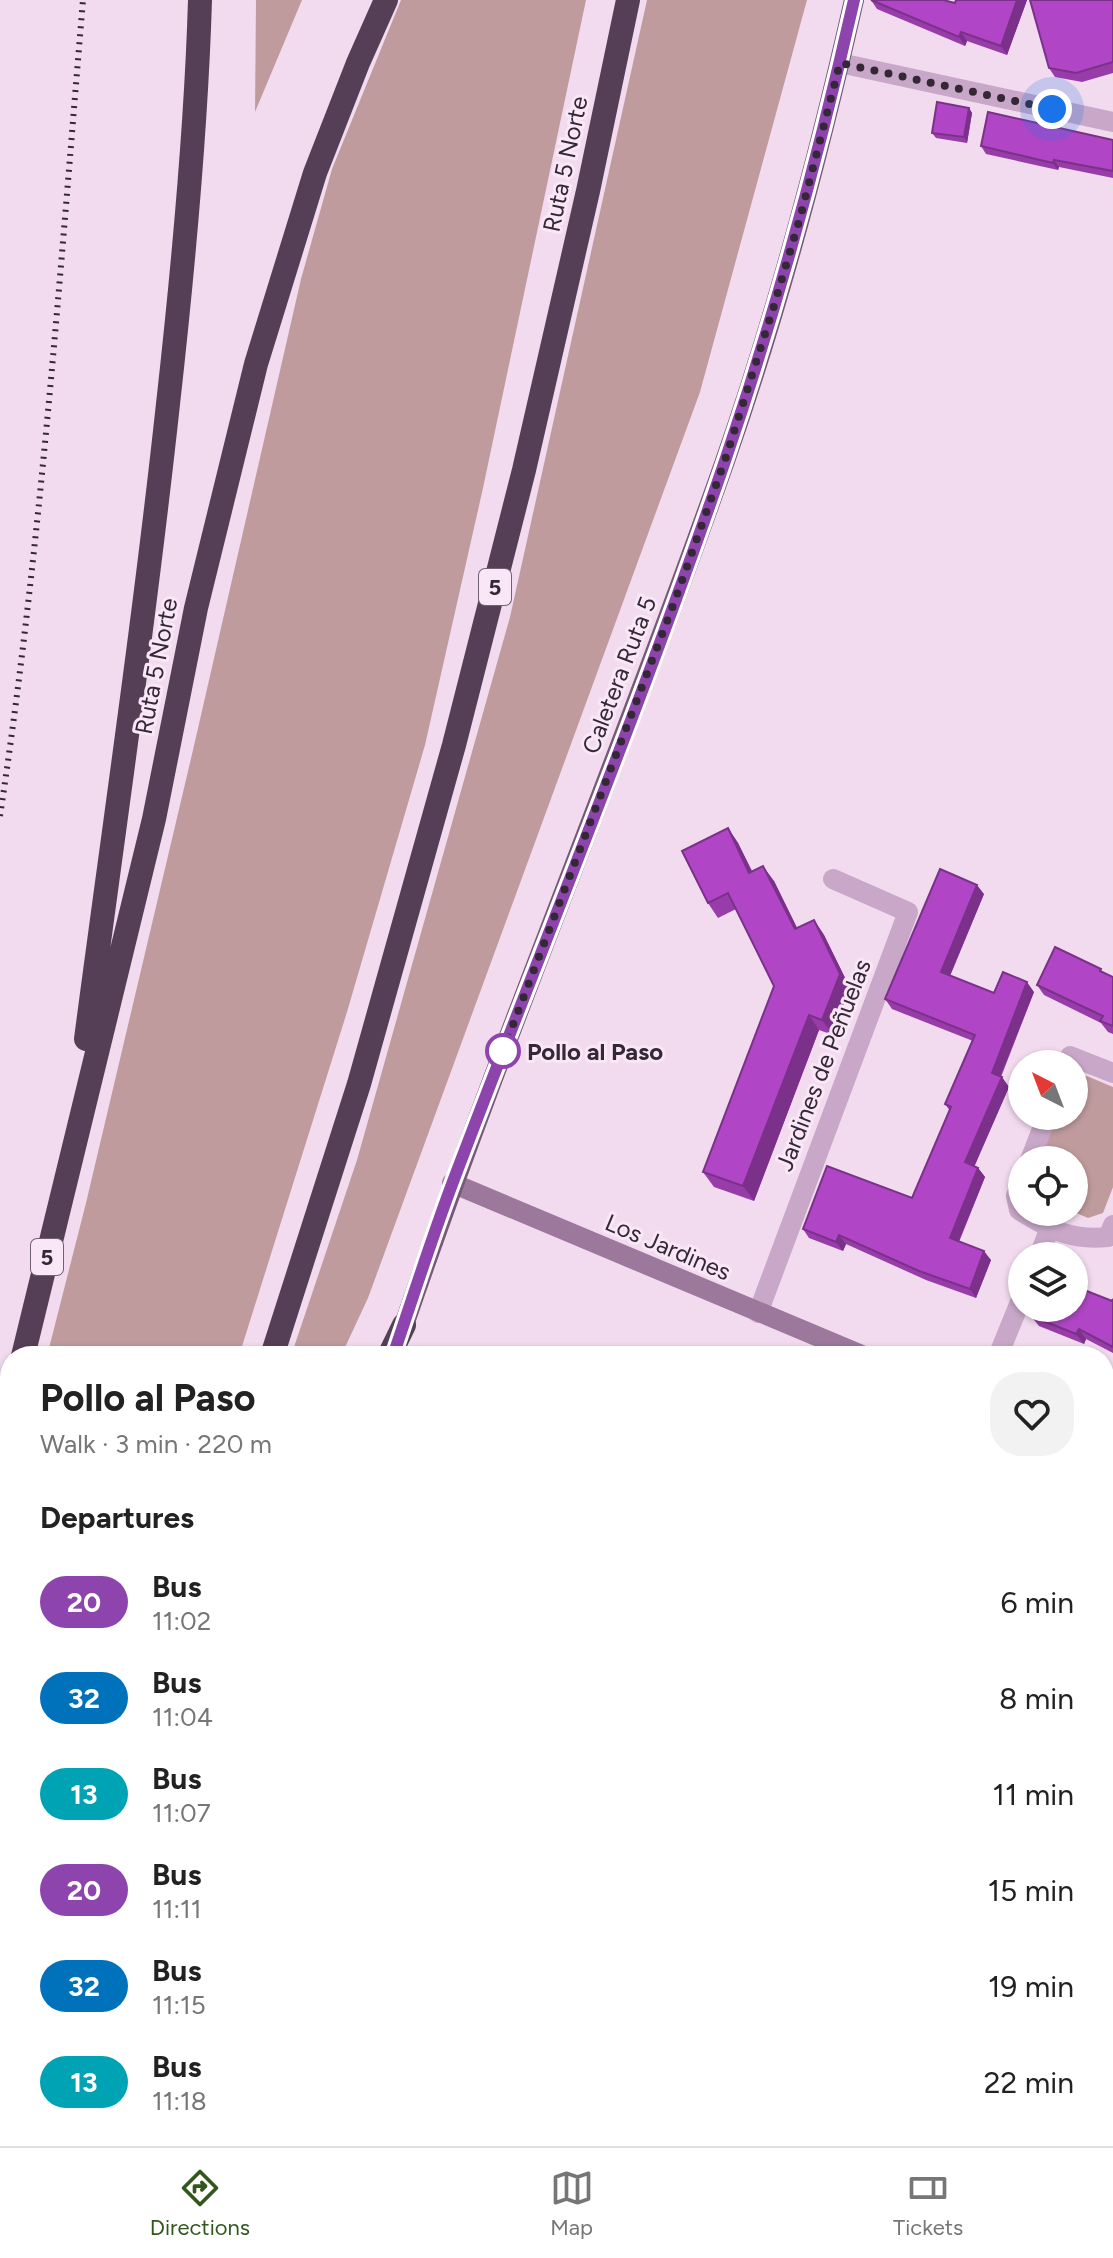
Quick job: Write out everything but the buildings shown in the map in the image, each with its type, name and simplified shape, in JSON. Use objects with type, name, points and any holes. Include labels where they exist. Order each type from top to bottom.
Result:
[{"type":"highway","points":[[70,1157],[160,476],[186,220],[200,0]]},
{"type":"highway","name":"Ruta 5 Norte","points":[[25,1346],[154,819],[196,608],[256,364],[315,173],[386,0]]},
{"type":"highway","name":"Ruta 5 Norte","points":[[275,1346],[359,1084],[454,745],[524,470],[628,0]]},
{"type":"highway","points":[[395,1346],[404,1325]]},
{"type":"main road","name":"Caletera Ruta 5","points":[[404,1325],[452,1183],[674,603],[726,457],[804,202],[854,0]]},
{"type":"main road","name":"Los Jardines","points":[[452,1183],[839,1346]]},
{"type":"street","points":[[840,63],[1113,122]]},
{"type":"street","name":"Jardines de Peñuelas","points":[[758,1313],[908,912],[833,879]]},
{"type":"street","points":[[1088,1063],[1113,1073]]},
{"type":"street","points":[[1043,1226],[1090,1239],[1108,1237],[1113,1225]]},
{"type":"street","points":[[1044,1242],[1049,1230]]},
{"type":"street","points":[[1002,1346],[1012,1322]]},
{"type":"shaded area","points":[[256,0],[302,0],[255,112]]},
{"type":"shaded area","points":[[401,0],[586,0],[483,488],[425,745],[347,1012],[242,1346],[50,1346],[193,750],[301,279],[332,169]]},
{"type":"shaded area","points":[[647,0],[807,0],[700,392],[368,1298],[346,1346],[294,1346],[357,1160],[510,617]]},
{"type":"shaded area","points":[[1088,1076],[1113,1087],[1113,1187],[1103,1213],[1088,1218],[1088,1146],[1045,1146],[1051,1130],[1088,1130]]},
{"type":"railway","points":[[0,816],[38,511],[83,0]]},
{"type":"bus line","name":"20","points":[[396,1346],[452,1183],[674,603],[726,457],[809,187],[854,0]]},
{"type":"place","name":"Pollo al Paso","points":[[503,1051]]},
{"type":"route","points":[[503,1051],[674,603],[726,457],[809,187],[840,63],[1052,109]]}]
